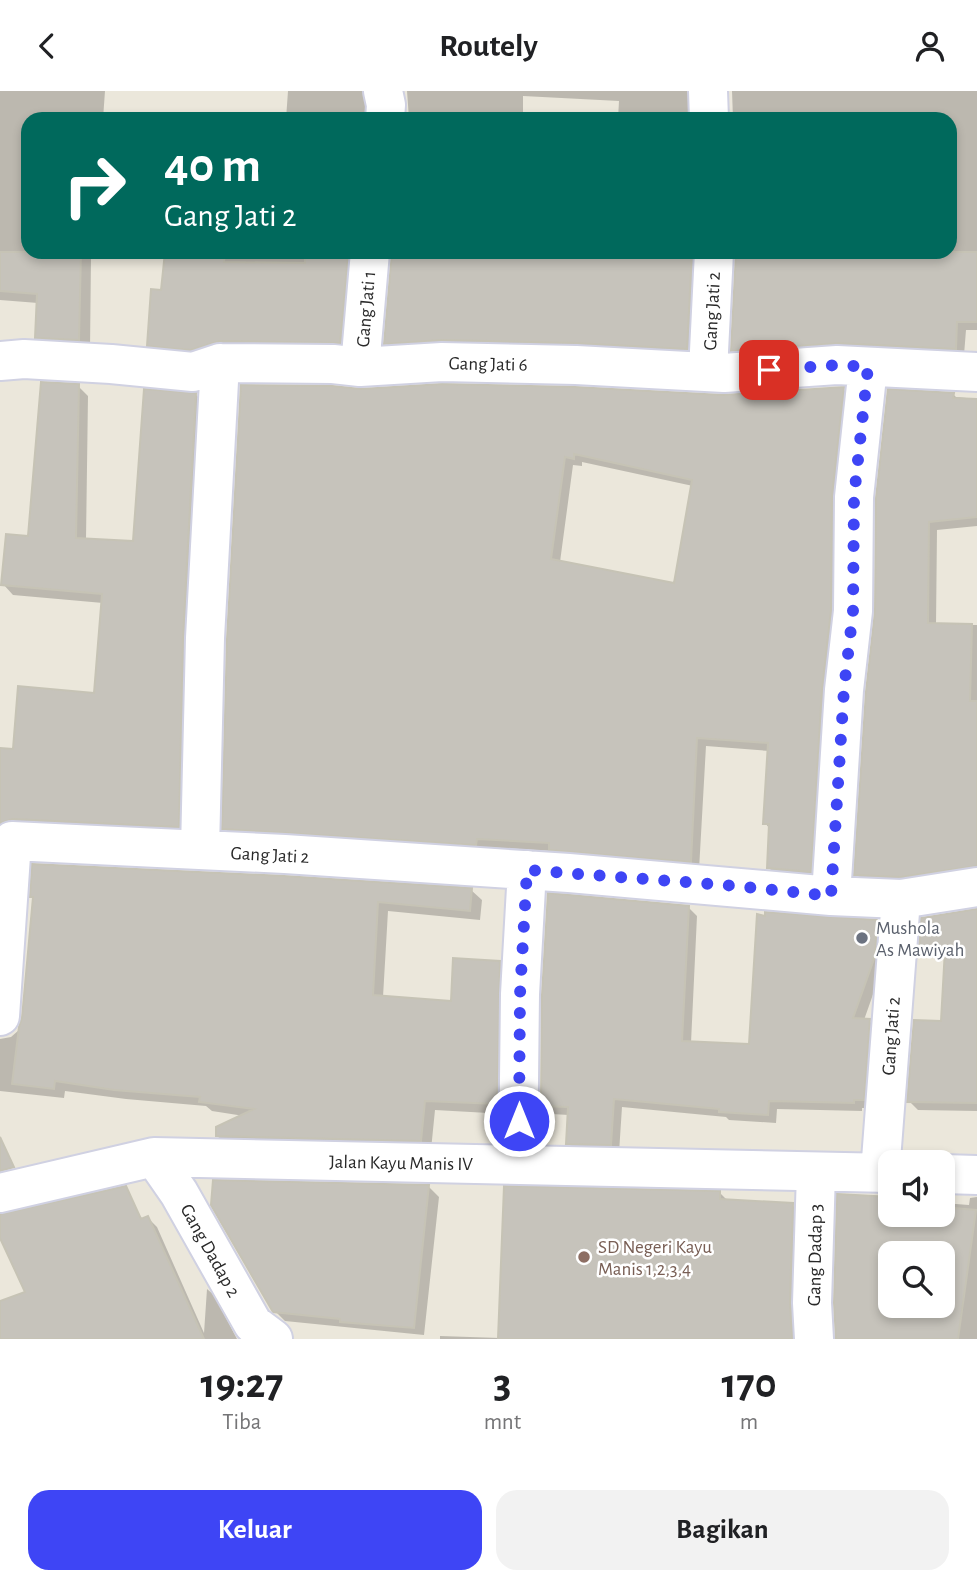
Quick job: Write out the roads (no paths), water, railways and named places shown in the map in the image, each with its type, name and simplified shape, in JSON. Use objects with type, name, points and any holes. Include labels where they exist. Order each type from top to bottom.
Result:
[{"type":"street","points":[[383,91],[386,112]]},
{"type":"street","points":[[708,91],[709,112]]},
{"type":"street","name":"Gang Jati 1","points":[[360,366],[369,259]]},
{"type":"street","name":"Gang Jati 2","points":[[708,371],[714,259]]},
{"type":"street","name":"Gang Jati 6","points":[[0,361],[24,359],[193,372],[220,363],[360,366],[442,362],[724,373],[837,365],[977,372]]},
{"type":"street","points":[[200,850],[205,638],[220,363]]},
{"type":"street","points":[[831,896],[844,689],[853,611],[854,497],[868,367]]},
{"type":"street","name":"Gang Jati 2","points":[[0,1016],[12,841],[527,870],[831,896],[901,899],[977,887]]},
{"type":"street","points":[[518,1165],[520,994],[527,870]]},
{"type":"street","name":"Gang Jati 2","points":[[886,1150],[901,899]]},
{"type":"street","name":"Jalan Kayu Manis IV","points":[[0,1193],[153,1157],[878,1173]]},
{"type":"street","name":"Gang Dadap 2","points":[[153,1157],[179,1193],[253,1324],[274,1339]]},
{"type":"street","name":"Gang Dadap 3","points":[[814,1339],[812,1303],[816,1172]]},
{"type":"street","points":[[955,1174],[977,1175]]},
{"type":"place","name":"Mushola As Mawiyah","points":[[862,938]]},
{"type":"place","name":"SD Negeri Kayu Manis 1,2,3,4","points":[[584,1257]]}]
